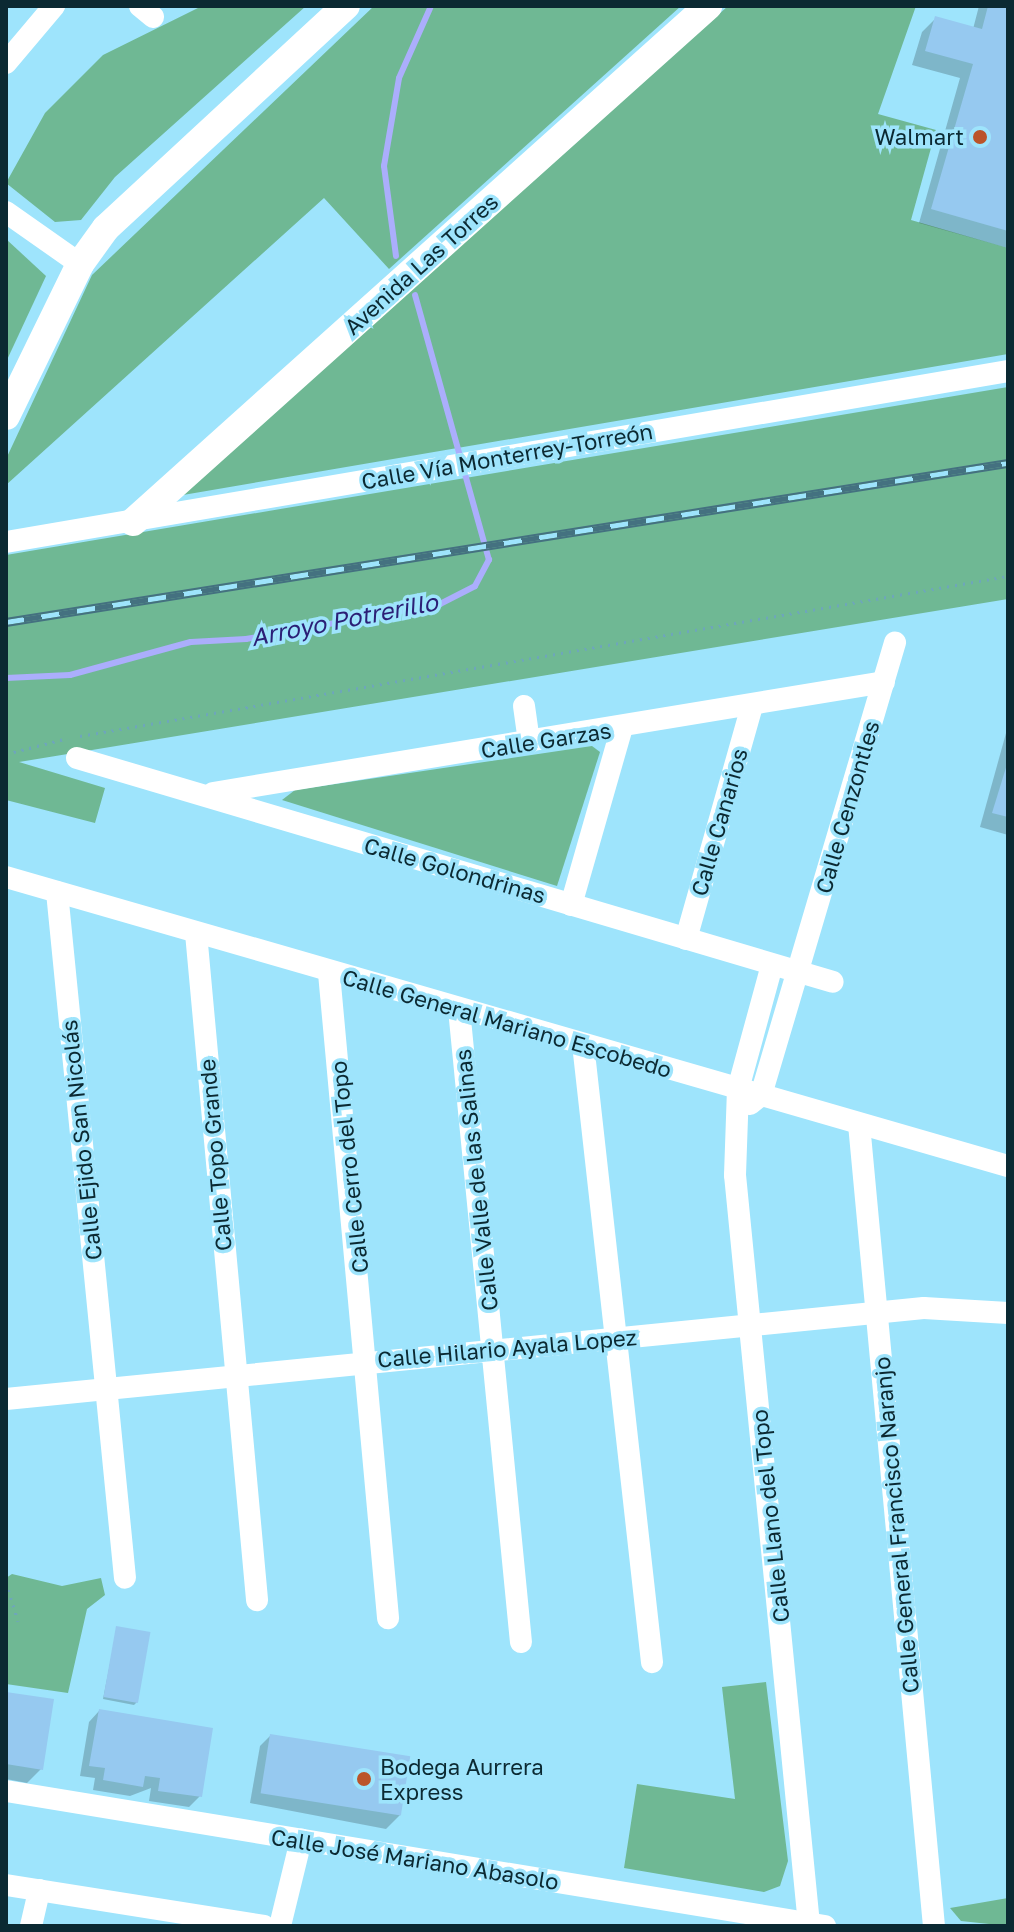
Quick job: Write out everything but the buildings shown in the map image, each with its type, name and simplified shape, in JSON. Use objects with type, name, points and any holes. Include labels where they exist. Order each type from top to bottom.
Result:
[{"type":"street","points":[[6,63],[54,6]]},
{"type":"street","points":[[6,416],[80,264],[125,206],[346,6]]},
{"type":"street","name":"Avenida Las Torres","points":[[133,522],[708,6]]},
{"type":"street","points":[[6,212],[80,264]]},
{"type":"street","name":"Calle Vía Monterrey-Torreón","points":[[6,542],[1008,371]]},
{"type":"street","name":"Calle Cenzontles","points":[[761,1095],[895,642]]},
{"type":"street","name":"Calle Garzas","points":[[208,794],[884,682]]},
{"type":"street","name":"Calle Canarios","points":[[686,939],[752,705]]},
{"type":"street","points":[[524,706],[529,743]]},
{"type":"street","points":[[571,905],[622,727]]},
{"type":"street","name":"Calle Golondrinas","points":[[77,758],[208,794],[833,982]]},
{"type":"street","name":"Calle General Mariano Escobedo","points":[[6,877],[329,973],[583,1044],[740,1099],[761,1095],[1008,1166]]},
{"type":"street","name":"Calle Ejido San Nicolás","points":[[57,892],[125,1578]]},
{"type":"street","name":"Calle Topo Grande","points":[[196,933],[233,1376],[257,1600]]},
{"type":"street","name":"Calle Llano del Topo","points":[[772,965],[740,1099],[735,1175],[817,1925]]},
{"type":"street","name":"Calle Cerro del Topo","points":[[329,973],[370,1361],[388,1618]]},
{"type":"street","name":"Calle Valle de las Salinas","points":[[459,1009],[521,1642]]},
{"type":"street","points":[[583,1044],[652,1662]]},
{"type":"street","name":"Calle General Francisco Naranjo","points":[[859,1124],[934,1926]]},
{"type":"street","name":"Calle Hilario Ayala Lopez","points":[[6,1399],[876,1313],[1008,1315]]},
{"type":"street","name":"Calle José Mariano Abasolo","points":[[6,1791],[817,1925]]},
{"type":"street","points":[[280,1926],[301,1840]]},
{"type":"street","points":[[6,1885],[156,1917],[264,1926]]},
{"type":"street","points":[[31,1926],[39,1890]]},
{"type":"path","points":[[6,754],[1008,576]]},
{"type":"path","points":[[6,1582],[18,1621]]},
{"type":"green space","points":[[202,6],[306,6],[115,177],[81,220],[55,222],[6,183],[45,113],[103,55]]},
{"type":"green space","points":[[374,6],[681,6],[389,269],[324,198],[6,485],[6,459],[92,275]]},
{"type":"green space","points":[[728,6],[916,6],[878,114],[936,130],[911,220],[1008,248],[1008,354],[183,495]]},
{"type":"green space","points":[[6,239],[46,276],[6,362]]},
{"type":"green space","points":[[1008,387],[1008,599],[19,762],[105,788],[95,823],[6,800],[6,555]]},
{"type":"green space","points":[[592,746],[600,752],[557,886],[282,800],[295,790]]},
{"type":"green space","points":[[12,1574],[62,1586],[101,1578],[105,1595],[87,1609],[68,1693],[6,1684],[6,1578]]},
{"type":"green space","points":[[766,1682],[788,1861],[780,1886],[764,1892],[624,1868],[637,1784],[735,1799],[722,1687]]},
{"type":"green space","points":[[1008,1898],[1008,1926],[961,1921],[950,1908]]},
{"type":"waterway","name":"Arroyo Potrerillo","points":[[396,256],[384,166],[399,78],[431,6]]},
{"type":"waterway","name":"Arroyo Potrerillo","points":[[6,678],[70,675],[191,642],[246,639],[440,604],[475,586],[489,560],[415,295]]},
{"type":"railway","points":[[6,622],[1008,463]]},
{"type":"place","name":"Walmart","points":[[980,137]]},
{"type":"place","name":"Bodega Aurrera Express","points":[[364,1779]]}]
